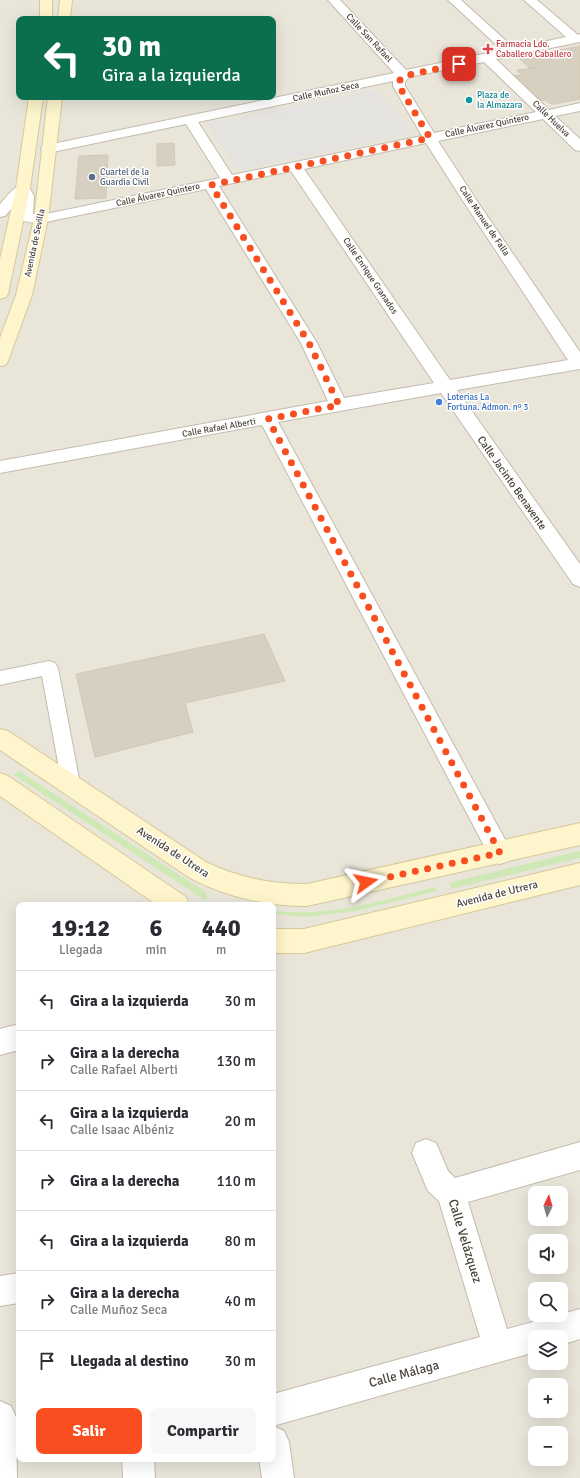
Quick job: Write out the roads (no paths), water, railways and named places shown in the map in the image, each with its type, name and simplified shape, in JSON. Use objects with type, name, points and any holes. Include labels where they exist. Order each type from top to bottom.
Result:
[{"type":"main road","points":[[46,0],[46,16]]},
{"type":"main road","points":[[64,16],[66,0]]},
{"type":"main road","points":[[0,294],[23,188],[36,100]]},
{"type":"main road","name":"Avenida de Sevilla","points":[[0,361],[24,295],[41,219],[55,100]]},
{"type":"main road","name":"Avenida de Utrera","points":[[0,738],[198,870],[216,880],[230,885],[268,892],[307,895],[580,834]]},
{"type":"main road","points":[[0,783],[173,902]]},
{"type":"main road","name":"Avenida de Utrera","points":[[276,941],[304,941],[580,874]]},
{"type":"street","name":"Calle San Rafael","points":[[334,0],[404,76]]},
{"type":"street","points":[[454,0],[511,52]]},
{"type":"street","points":[[530,0],[578,39]]},
{"type":"street","name":"Calle Muñoz Seca","points":[[48,149],[578,39]]},
{"type":"street","name":"Calle Huelva","points":[[487,58],[580,147]]},
{"type":"street","name":"Calle Manuel de Falla","points":[[404,76],[399,81],[399,86],[430,138],[580,363]]},
{"type":"street","name":"Calle Álvarez Quintero","points":[[41,219],[211,185],[295,166],[580,107]]},
{"type":"street","points":[[190,120],[229,181]]},
{"type":"street","name":"Calle Enrique Granados","points":[[295,166],[445,386]]},
{"type":"street","points":[[211,185],[309,343],[339,405]]},
{"type":"street","points":[[0,213],[23,188],[27,196],[26,216],[41,219]]},
{"type":"street","name":"Calle Rafael Alberti","points":[[0,467],[580,363]]},
{"type":"street","name":"Calle Jacinto Benavente","points":[[445,386],[580,579]]},
{"type":"street","points":[[268,419],[500,853]]},
{"type":"street","points":[[0,1042],[16,1038]]},
{"type":"street","points":[[426,1153],[438,1180],[451,1193]]},
{"type":"street","name":"Calle Velázquez","points":[[498,1348],[451,1193],[580,1156]]},
{"type":"street","points":[[0,1291],[16,1288]]},
{"type":"street","name":"Calle Málaga","points":[[560,1330],[580,1324]]},
{"type":"street","name":"Calle Málaga","points":[[276,1409],[528,1339]]},
{"type":"street","points":[[0,1417],[1,1478]]},
{"type":"street","points":[[138,1462],[139,1478]]},
{"type":"street","points":[[276,1462],[278,1478]]},
{"type":"lane","points":[[0,678],[49,668],[70,784]]},
{"type":"place","name":"Farmacia Ldo. Caballero Caballero","points":[[488,49]]},
{"type":"place","name":"Plaza de la Almazara","points":[[469,100]]},
{"type":"place","name":"Cuartel de la Guardia Civil","points":[[92,177]]},
{"type":"place","name":"Loterias La Fortuna. Admon. nº 3","points":[[439,402]]}]
